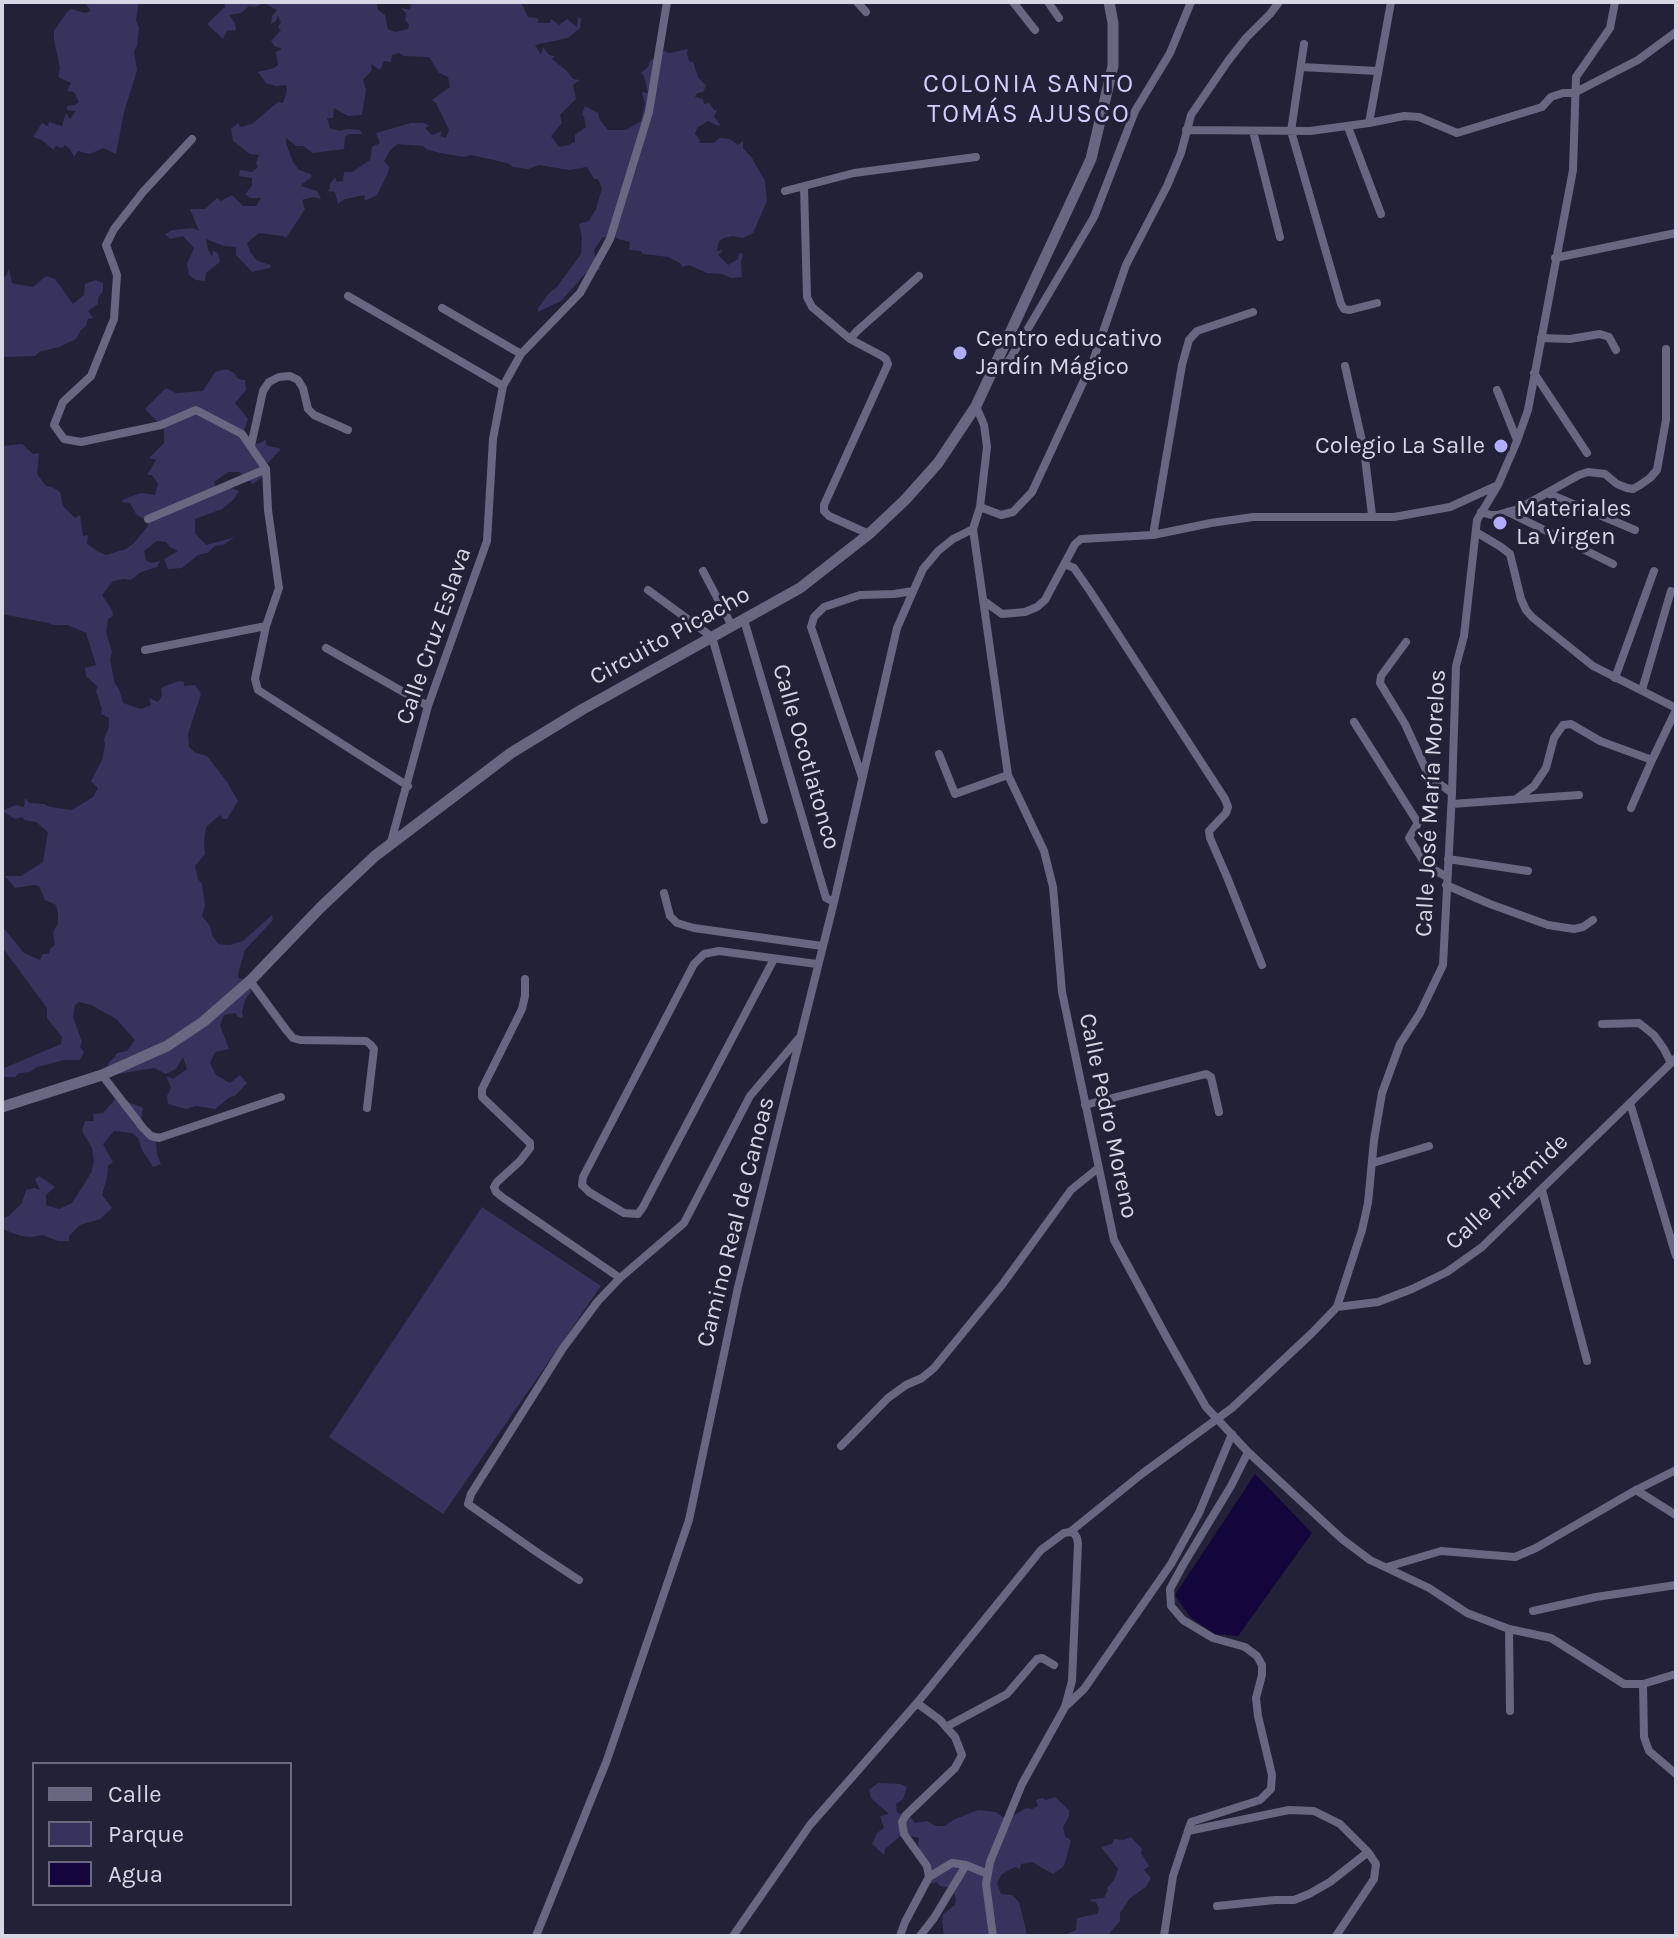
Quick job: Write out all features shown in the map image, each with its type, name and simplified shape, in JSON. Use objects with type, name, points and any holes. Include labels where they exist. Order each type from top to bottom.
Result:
[{"type":"main road","name":"Circuito Picacho","points":[[2,1107],[102,1075],[167,1046],[203,1022],[250,981],[321,907],[391,843],[511,753],[583,709],[800,588],[869,534],[905,500],[931,472],[976,406],[1091,159],[1113,66],[1113,23],[1109,2]]},
{"type":"street","name":"Calle Cruz Eslava","points":[[391,843],[428,706],[487,541],[493,439],[503,386],[521,354],[580,293],[610,239],[649,112],[667,2]]},
{"type":"street","points":[[857,2],[866,12]]},
{"type":"street","points":[[1013,2],[1035,30]]},
{"type":"street","points":[[1048,2],[1059,18]]},
{"type":"street","points":[[995,365],[1003,368],[1010,359],[1094,217],[1135,111],[1170,53],[1191,2]]},
{"type":"street","points":[[980,507],[1001,515],[1013,512],[1032,492],[1093,361],[1126,265],[1181,153],[1191,115],[1246,38],[1279,2]]},
{"type":"street","points":[[1369,123],[1391,2]]},
{"type":"street","name":"Calle José María Morelos","points":[[733,1936],[810,1825],[917,1703],[1041,1550],[1070,1532],[1143,1473],[1218,1419],[1337,1307],[1364,1221],[1382,1093],[1400,1044],[1420,1013],[1443,965],[1456,666],[1464,636],[1477,520],[1498,485],[1528,410],[1573,170],[1576,77],[1610,28],[1615,2]]},
{"type":"street","points":[[1186,130],[1310,131],[1404,116],[1419,117],[1457,133],[1542,107],[1551,97],[1574,93],[1638,60],[1676,32]]},
{"type":"street","points":[[1304,44],[1291,131],[1341,304],[1344,309],[1350,310],[1377,303]]},
{"type":"street","points":[[1301,67],[1377,71]]},
{"type":"street","points":[[1348,127],[1381,214]]},
{"type":"street","points":[[1253,131],[1280,237]]},
{"type":"street","points":[[192,139],[143,192],[114,229],[106,245],[117,275],[114,319],[91,376],[63,402],[54,425],[64,439],[81,442],[161,425],[196,410],[242,434],[266,469],[268,510],[279,588],[266,626],[255,679],[258,690],[408,786]]},
{"type":"street","points":[[785,191],[854,173],[976,157]]},
{"type":"street","points":[[804,187],[807,297],[812,307],[850,339],[886,359],[888,364],[824,505],[824,511],[829,516],[869,534]]},
{"type":"street","points":[[1555,258],[1676,233]]},
{"type":"street","points":[[850,339],[919,276]]},
{"type":"street","points":[[348,296],[503,386]]},
{"type":"street","points":[[442,308],[521,354]]},
{"type":"street","points":[[1153,535],[1189,340],[1197,331],[1253,312]]},
{"type":"street","points":[[1541,338],[1570,339],[1600,334],[1609,337],[1616,350]]},
{"type":"street","points":[[1481,512],[1491,515],[1508,512],[1588,472],[1605,474],[1617,484],[1633,489],[1650,478],[1657,470],[1666,420],[1666,349]]},
{"type":"street","points":[[1345,366],[1364,450],[1372,515]]},
{"type":"street","points":[[1534,373],[1587,453]]},
{"type":"street","points":[[251,446],[263,391],[269,382],[279,377],[290,376],[298,380],[308,409],[314,415],[348,430]]},
{"type":"street","points":[[1497,390],[1517,441]]},
{"type":"street","name":"Calle Pedro Moreno","points":[[976,406],[984,425],[987,447],[980,507],[973,529],[1008,775],[1044,851],[1053,887],[1062,992],[1114,1240],[1206,1407],[1248,1452],[1342,1539],[1370,1560],[1429,1588],[1467,1613],[1509,1629],[1551,1638],[1624,1684],[1643,1684]]},
{"type":"street","points":[[148,519],[266,469]]},
{"type":"street","points":[[984,601],[1002,614],[1025,612],[1045,600],[1075,544],[1081,539],[1153,535],[1253,517],[1394,517],[1450,507],[1498,485]]},
{"type":"street","points":[[1547,493],[1635,530]]},
{"type":"street","points":[[1508,512],[1613,564]]},
{"type":"street","name":"Camino Real de Canoas","points":[[536,1936],[607,1760],[689,1520],[738,1287],[834,902],[897,628],[923,569],[953,539],[973,529]]},
{"type":"street","points":[[1476,532],[1510,554],[1521,599],[1532,617],[1593,666],[1676,709],[1631,808]]},
{"type":"street","points":[[1065,564],[1074,568],[1090,591],[1225,799],[1228,807],[1226,813],[1209,831],[1210,838],[1262,965]]},
{"type":"street","points":[[703,571],[732,626]]},
{"type":"street","points":[[1615,678],[1654,571]]},
{"type":"street","points":[[648,590],[712,637],[764,820]]},
{"type":"street","points":[[862,777],[811,627],[814,617],[824,607],[860,595],[913,591]]},
{"type":"street","points":[[1642,690],[1671,591]]},
{"type":"street","name":"Calle Ocotlatonco","points":[[744,620],[826,898],[834,902]]},
{"type":"street","points":[[145,650],[266,626]]},
{"type":"street","points":[[1406,642],[1381,676],[1380,683],[1405,724],[1427,772],[1452,793]]},
{"type":"street","points":[[326,648],[428,706]]},
{"type":"street","points":[[1354,722],[1418,823],[1409,838],[1426,865],[1446,881],[1490,904],[1548,925],[1574,929],[1593,920]]},
{"type":"street","points":[[1516,799],[1534,786],[1546,768],[1554,738],[1563,725],[1571,724],[1600,741],[1652,760]]},
{"type":"street","points":[[939,754],[955,794],[1008,775]]},
{"type":"street","points":[[1452,804],[1579,795]]},
{"type":"street","points":[[1448,859],[1528,871]]},
{"type":"street","points":[[664,893],[670,916],[677,923],[822,946]]},
{"type":"street","points":[[774,959],[638,1214],[624,1213],[589,1192],[582,1185],[583,1177],[694,964],[704,954],[719,951],[817,964]]},
{"type":"street","points":[[525,979],[522,1009],[482,1089],[482,1097],[530,1143],[530,1148],[494,1187],[502,1197],[620,1278]]},
{"type":"street","points":[[250,981],[293,1038],[366,1041],[371,1045],[374,1049],[367,1108]]},
{"type":"street","points":[[1602,1024],[1639,1023],[1654,1035],[1673,1060]]},
{"type":"street","points":[[579,1580],[468,1504],[471,1494],[563,1348],[598,1301],[684,1223],[750,1096],[802,1034]]},
{"type":"street","name":"Calle Pirámide","points":[[1337,1307],[1378,1302],[1447,1272],[1482,1247],[1673,1060]]},
{"type":"street","points":[[1085,1105],[1206,1074],[1211,1077],[1219,1112]]},
{"type":"street","points":[[102,1075],[143,1128],[151,1136],[159,1138],[281,1097]]},
{"type":"street","points":[[1630,1103],[1676,1256]]},
{"type":"street","points":[[1373,1163],[1429,1146]]},
{"type":"street","points":[[841,1446],[888,1398],[934,1368],[1002,1285],[1071,1190],[1097,1169]]},
{"type":"street","points":[[1542,1190],[1587,1361]]},
{"type":"street","points":[[1065,1707],[1084,1689],[1171,1564],[1199,1513],[1232,1434]]},
{"type":"street","points":[[1164,1936],[1173,1876],[1191,1822],[1260,1800],[1271,1789],[1272,1775],[1256,1698],[1262,1665],[1257,1656],[1245,1647],[1213,1638],[1183,1620],[1171,1606],[1170,1589],[1248,1452]]},
{"type":"street","points":[[1387,1567],[1441,1551],[1515,1557],[1676,1470]]},
{"type":"street","points":[[1636,1490],[1676,1515]]},
{"type":"street","points":[[993,1936],[986,1884],[995,1848],[1022,1784],[1065,1707],[1072,1681],[1078,1544],[1074,1533],[1070,1532]]},
{"type":"street","points":[[1533,1611],[1596,1597],[1676,1585]]},
{"type":"street","points":[[1509,1629],[1510,1711]]},
{"type":"street","points":[[946,1727],[1007,1694],[1037,1659],[1042,1658],[1054,1665]]},
{"type":"street","points":[[1676,1674],[1643,1684],[1644,1737],[1649,1751],[1676,1774]]},
{"type":"street","points":[[917,1703],[955,1737],[962,1755],[955,1768],[902,1822],[904,1834],[927,1866],[929,1877]]},
{"type":"street","points":[[1188,1831],[1289,1810],[1314,1811],[1340,1824],[1376,1864],[1374,1879],[1336,1936]]},
{"type":"street","points":[[1217,1906],[1294,1900],[1330,1882],[1368,1852]]},
{"type":"street","points":[[900,1936],[929,1877],[952,1863],[988,1874]]},
{"type":"street","points":[[920,1936],[966,1865]]},
{"type":"green space","points":[[72,2],[139,2],[136,20],[139,28],[134,51],[137,70],[124,112],[116,154],[103,148],[90,154],[78,151],[74,157],[65,145],[62,148],[56,146],[53,150],[33,137],[42,123],[62,126],[66,113],[70,119],[76,111],[67,110],[67,106],[79,102],[74,92],[67,91],[71,83],[58,77],[60,68],[54,40],[54,31],[67,12],[71,9],[85,13],[91,11],[85,3]]},
{"type":"green space","points":[[224,2],[379,2],[378,10],[385,15],[388,29],[395,32],[408,29],[406,13],[401,8],[410,10],[411,2],[521,2],[528,17],[537,18],[537,23],[550,23],[551,19],[559,25],[567,19],[577,27],[578,16],[581,19],[580,28],[568,38],[535,45],[541,55],[543,47],[549,55],[555,56],[552,59],[573,79],[580,80],[573,85],[576,99],[560,115],[562,123],[551,136],[559,147],[575,142],[575,135],[586,127],[582,114],[585,106],[598,113],[608,130],[626,130],[641,121],[645,104],[642,92],[648,93],[641,73],[650,61],[664,51],[670,53],[688,49],[689,61],[693,62],[698,77],[706,86],[695,97],[717,110],[714,117],[721,125],[708,121],[697,128],[695,134],[699,143],[714,143],[719,138],[730,139],[738,145],[743,141],[743,148],[765,181],[767,201],[753,233],[743,238],[733,236],[719,241],[717,251],[723,250],[718,255],[728,265],[738,259],[739,253],[743,254],[742,277],[707,273],[689,265],[682,267],[668,257],[629,250],[630,242],[615,236],[612,239],[603,237],[594,250],[596,264],[601,269],[586,273],[561,301],[538,312],[581,254],[579,224],[589,221],[602,188],[587,167],[569,170],[539,165],[528,169],[471,155],[464,157],[423,146],[398,144],[384,161],[389,167],[388,173],[377,195],[367,200],[364,199],[365,195],[345,199],[338,204],[335,192],[327,191],[330,184],[335,177],[337,182],[343,181],[344,172],[352,172],[370,160],[372,147],[380,143],[376,133],[411,123],[424,123],[429,126],[425,128],[432,135],[442,131],[440,136],[446,138],[449,130],[432,100],[450,87],[448,77],[439,73],[429,57],[399,53],[392,55],[391,62],[384,61],[380,70],[371,64],[372,70],[363,80],[366,90],[362,115],[348,116],[334,108],[333,118],[327,118],[330,128],[360,130],[362,134],[345,137],[344,149],[313,153],[286,138],[293,162],[299,170],[312,177],[301,186],[317,191],[321,199],[313,197],[302,200],[305,209],[286,238],[259,233],[247,243],[257,261],[271,265],[270,268],[252,272],[236,255],[236,247],[206,239],[208,250],[212,256],[213,251],[218,253],[220,262],[206,273],[205,281],[196,280],[189,275],[187,264],[194,248],[183,236],[170,239],[165,234],[193,228],[199,231],[190,209],[205,209],[217,198],[221,201],[232,195],[243,206],[256,206],[261,198],[250,198],[245,194],[252,186],[252,178],[239,176],[240,170],[252,172],[258,167],[259,155],[250,154],[233,141],[231,129],[238,123],[241,127],[252,124],[278,102],[283,103],[287,90],[286,85],[266,83],[258,72],[278,65],[276,52],[282,49],[271,41],[281,30],[278,16],[271,24],[277,10],[264,3],[229,15],[236,30],[227,31],[223,39],[207,24],[225,7]]},
{"type":"green space","points":[[9,269],[12,283],[16,284],[33,287],[46,276],[55,279],[73,304],[84,295],[85,284],[95,280],[103,283],[98,304],[88,311],[93,318],[88,319],[76,339],[59,347],[35,356],[2,357],[2,278]]},
{"type":"green space","points":[[227,369],[238,379],[245,380],[246,390],[235,403],[248,419],[243,434],[254,444],[266,439],[266,445],[281,449],[268,463],[263,476],[253,484],[239,472],[228,472],[214,482],[216,490],[228,487],[239,491],[222,509],[195,519],[195,533],[206,545],[235,537],[198,555],[182,568],[168,569],[164,559],[178,551],[166,542],[157,541],[144,551],[146,560],[151,563],[160,561],[157,567],[141,572],[131,580],[113,581],[102,595],[112,610],[113,616],[108,619],[106,632],[112,652],[110,660],[115,684],[123,703],[141,709],[151,705],[149,698],[158,702],[162,696],[161,689],[165,686],[179,681],[184,682],[184,686],[195,685],[201,694],[188,734],[189,747],[207,756],[238,801],[227,819],[220,815],[206,827],[205,854],[195,866],[205,905],[202,916],[210,926],[212,935],[218,944],[230,945],[243,941],[272,915],[273,920],[245,950],[238,974],[238,978],[249,981],[251,992],[245,1000],[243,1018],[235,1013],[224,1015],[220,1025],[229,1049],[215,1052],[210,1063],[216,1075],[230,1083],[240,1075],[247,1083],[235,1096],[215,1109],[196,1106],[186,1109],[168,1104],[167,1096],[171,1088],[166,1076],[173,1079],[187,1069],[183,1057],[176,1069],[166,1074],[154,1068],[118,1074],[108,1066],[109,1062],[117,1053],[127,1051],[135,1040],[116,1019],[79,1002],[75,1005],[73,1017],[84,1052],[80,1060],[64,1060],[19,1073],[15,1077],[2,1077],[2,1069],[61,1044],[62,1037],[47,1018],[47,1008],[2,947],[2,926],[24,953],[40,960],[55,945],[53,933],[58,923],[56,905],[45,900],[39,886],[15,888],[5,876],[21,876],[43,862],[48,832],[36,822],[22,817],[15,819],[2,811],[16,805],[24,807],[25,798],[30,803],[72,810],[93,797],[98,788],[91,781],[102,760],[109,718],[101,714],[96,691],[98,687],[86,676],[85,668],[96,665],[86,633],[68,625],[2,614],[2,446],[22,444],[33,454],[39,453],[37,474],[46,486],[60,492],[63,506],[75,518],[80,515],[83,536],[88,535],[87,544],[106,555],[126,549],[148,526],[130,503],[121,502],[141,493],[155,495],[158,484],[152,475],[147,475],[156,460],[149,458],[164,443],[164,429],[145,409],[166,388],[176,393],[203,391],[215,372]]},
{"type":"green space","points":[[117,1097],[143,1108],[141,1120],[156,1143],[161,1164],[153,1167],[138,1138],[132,1133],[114,1131],[103,1144],[113,1162],[108,1166],[102,1195],[112,1208],[100,1219],[80,1225],[69,1236],[69,1241],[42,1235],[21,1236],[2,1229],[2,1218],[9,1216],[22,1203],[26,1190],[40,1190],[35,1179],[39,1176],[55,1187],[46,1195],[46,1205],[59,1209],[72,1203],[91,1173],[94,1162],[92,1148],[82,1131],[85,1121],[94,1121],[93,1114],[103,1113]]},
{"type":"green space","points":[[482,1207],[601,1286],[443,1514],[329,1437]]},
{"type":"green space","points":[[878,1783],[907,1787],[903,1799],[896,1804],[897,1813],[908,1814],[915,1823],[927,1821],[936,1826],[945,1826],[978,1810],[996,1812],[1007,1820],[1026,1808],[1038,1806],[1036,1800],[1042,1798],[1055,1797],[1069,1810],[1063,1827],[1065,1836],[1071,1841],[1064,1866],[1053,1874],[1032,1862],[1021,1864],[1020,1869],[1015,1867],[1002,1874],[997,1883],[1001,1894],[1012,1895],[1019,1902],[1026,1936],[944,1936],[943,1914],[955,1905],[956,1899],[952,1888],[940,1886],[937,1882],[928,1884],[919,1838],[903,1834],[885,1849],[884,1855],[872,1844],[877,1833],[884,1828],[880,1816],[889,1814],[871,1798],[869,1790]]},
{"type":"green space","points":[[1131,1837],[1142,1849],[1141,1853],[1149,1866],[1144,1870],[1151,1878],[1146,1887],[1130,1898],[1120,1913],[1120,1921],[1107,1936],[1064,1935],[1076,1930],[1077,1918],[1097,1914],[1099,1909],[1096,1902],[1090,1901],[1104,1898],[1114,1880],[1118,1869],[1101,1847],[1112,1844],[1114,1839]]},
{"type":"water","points":[[1255,1474],[1312,1533],[1238,1636],[1215,1634],[1190,1617],[1175,1595]]},
{"type":"place","name":"Centro educativo Jardín Mágico","points":[[960,353]]},
{"type":"place","name":"Colegio La Salle","points":[[1501,446]]},
{"type":"place","name":"Materiales La Virgen","points":[[1500,523]]},
{"type":"district","name":"COLONIA SANTO TOMÁS AJUSCO","points":[[1029,100]]}]
